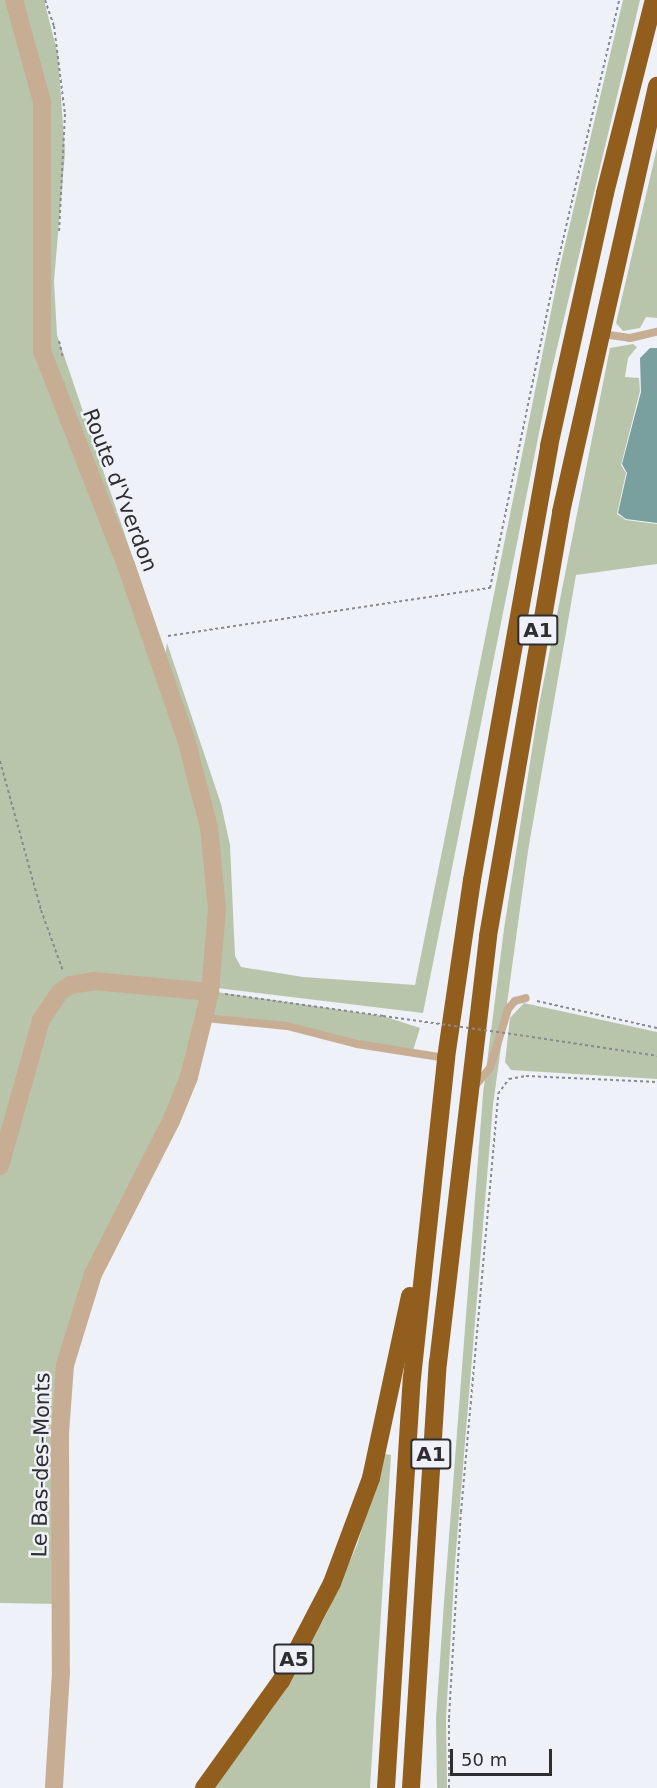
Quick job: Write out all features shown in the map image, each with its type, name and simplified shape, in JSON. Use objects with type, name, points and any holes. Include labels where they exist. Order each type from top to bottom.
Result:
[{"type":"highway","name":"A1","points":[[386,1788],[405,1454],[430,1202],[446,1058],[492,749],[539,496],[588,265],[654,0]]},
{"type":"highway","name":"A1","points":[[411,1788],[429,1475],[467,1091],[516,753],[598,333],[657,86]]},
{"type":"highway","name":"A5","points":[[204,1788],[281,1681],[317,1616],[347,1548],[378,1450],[430,1202]]},
{"type":"street","name":"Route d'Yverdon","points":[[14,0],[42,102],[42,351],[160,633],[209,827],[217,909],[210,992]]},
{"type":"street","points":[[0,1166],[41,1020],[52,999],[70,985],[94,981],[210,992]]},
{"type":"street","name":"Le Bas-des-Monts","points":[[54,1788],[61,1672],[61,1408],[66,1359],[97,1265],[180,1099],[205,1018],[210,992]]},
{"type":"lane","points":[[598,333],[630,338],[657,332]]},
{"type":"lane","points":[[467,1091],[490,1068],[508,1009],[515,1001],[526,998]]},
{"type":"lane","points":[[205,1018],[287,1026],[357,1044],[446,1058]]},
{"type":"path","points":[[45,0],[54,26],[65,114],[59,238]]},
{"type":"path","points":[[160,633],[490,588],[560,250],[619,0]]},
{"type":"path","points":[[57,335],[65,365]]},
{"type":"path","points":[[0,761],[41,910],[70,985]]},
{"type":"path","points":[[210,992],[657,1056]]},
{"type":"path","points":[[526,998],[657,1028]]},
{"type":"path","points":[[449,1788],[449,1718],[459,1543],[498,1094],[509,1079],[526,1076],[657,1082]]},
{"type":"shaded area","points":[[0,0],[11,0],[40,103],[40,352],[105,508],[209,827],[210,991],[383,1016],[420,1028],[412,1054],[300,1028],[205,1018],[201,1035],[73,1329],[61,1604],[0,1603]]},
{"type":"shaded area","points":[[17,0],[44,0],[58,55],[65,153],[54,281],[57,335],[156,626],[45,350],[45,102]]},
{"type":"shaded area","points":[[623,0],[640,0],[551,373],[423,1013],[217,988],[222,884],[165,656],[167,643],[221,804],[230,845],[235,956],[241,967],[303,977],[415,985],[561,262]]},
{"type":"shaded area","points":[[657,148],[657,318],[646,317],[640,328],[623,331],[616,323]]},
{"type":"shaded area","points":[[633,344],[637,347],[628,358],[625,377],[639,378],[640,391],[621,465],[626,473],[617,514],[626,520],[657,524],[657,564],[576,575],[528,851],[493,1105],[455,1563],[446,1718],[447,1788],[437,1788],[436,1718],[483,1094],[504,929],[539,705],[610,348]]},
{"type":"shaded area","points":[[650,348],[657,348],[657,523],[626,519],[618,513],[627,473],[622,464],[641,392],[640,358]]},
{"type":"shaded area","points":[[524,1003],[657,1032],[657,1079],[511,1070],[505,1062],[510,1018]]},
{"type":"shaded area","points":[[385,1454],[391,1455],[370,1788],[213,1788],[274,1706],[326,1615],[357,1545]]}]
